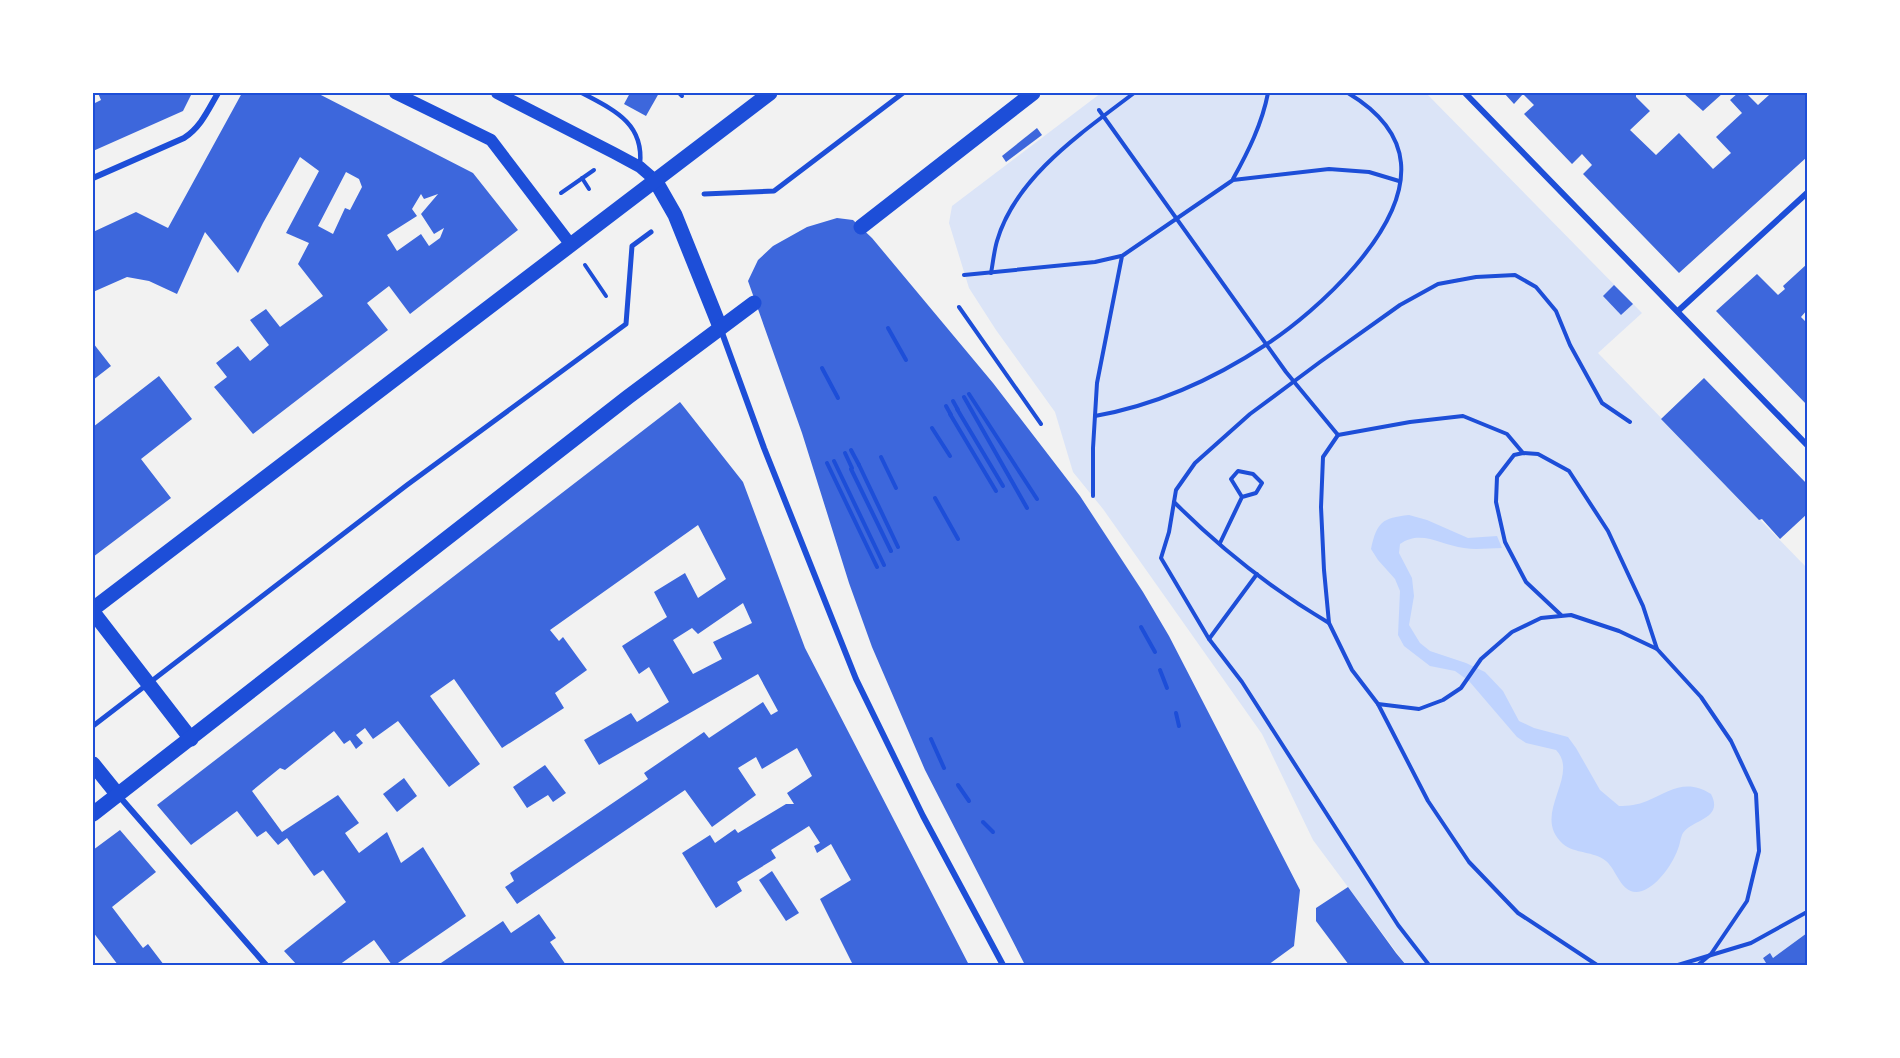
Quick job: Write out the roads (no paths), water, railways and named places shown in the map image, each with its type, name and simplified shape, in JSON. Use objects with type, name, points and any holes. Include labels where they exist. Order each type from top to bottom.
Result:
[{"type":"main road","points":[[395,93],[491,140],[571,245]]},
{"type":"main road","points":[[497,93],[640,167],[655,180],[675,215],[720,327]]},
{"type":"main road","points":[[191,739],[93,610],[770,93]]},
{"type":"main road","points":[[861,226],[1033,93]]},
{"type":"main road","points":[[93,814],[720,327],[754,303]]},
{"type":"main road","points":[[93,764],[118,795]]},
{"type":"street","points":[[93,178],[193,132],[199,126],[218,93]]},
{"type":"street","points":[[704,194],[774,191],[903,93]]},
{"type":"street","points":[[1466,93],[1807,444]]},
{"type":"street","points":[[1678,311],[1807,193]]},
{"type":"street","points":[[93,726],[407,484],[626,324],[632,246],[651,232]]},
{"type":"street","points":[[720,327],[764,448],[856,680],[923,816],[1003,965]]},
{"type":"street","points":[[118,795],[266,965]]},
{"type":"lane","points":[[582,93],[615,110],[637,134],[641,151],[640,167]]},
{"type":"water","points":[[1409,515],[1427,520],[1468,538],[1497,536],[1502,548],[1464,548],[1423,538],[1408,540],[1400,544],[1399,553],[1412,578],[1414,596],[1409,625],[1420,643],[1430,651],[1485,672],[1503,691],[1519,721],[1534,728],[1568,737],[1600,790],[1619,806],[1647,801],[1678,788],[1694,787],[1711,794],[1714,809],[1706,818],[1683,833],[1670,866],[1648,888],[1635,892],[1629,890],[1606,861],[1568,847],[1554,833],[1553,808],[1563,772],[1562,760],[1556,750],[1526,743],[1517,737],[1469,681],[1455,671],[1430,666],[1404,646],[1398,635],[1400,591],[1395,579],[1371,549],[1382,523]]}]
